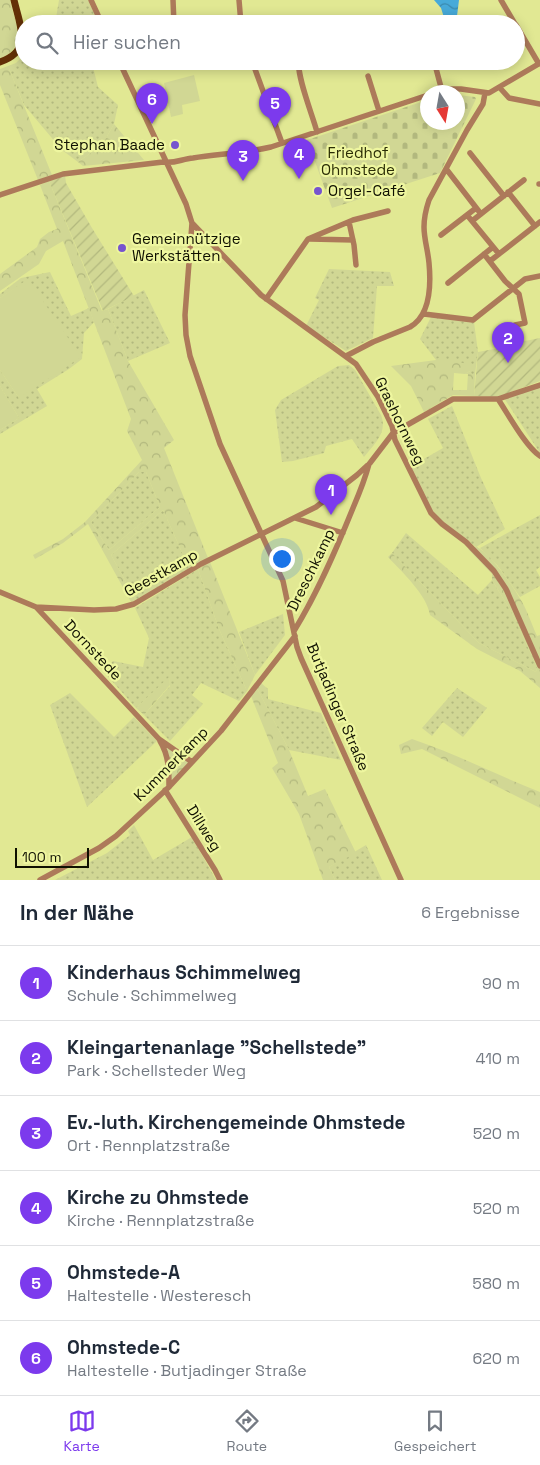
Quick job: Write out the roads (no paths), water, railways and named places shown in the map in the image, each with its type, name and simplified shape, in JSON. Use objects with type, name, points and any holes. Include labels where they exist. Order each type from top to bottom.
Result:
[{"type":"main road","points":[[14,0],[17,15]]},
{"type":"main road","points":[[0,62],[15,54]]},
{"type":"street","points":[[91,0],[98,15]]},
{"type":"street","points":[[173,0],[174,15]]},
{"type":"street","points":[[239,0],[240,15]]},
{"type":"street","points":[[501,0],[510,15]]},
{"type":"street","points":[[465,90],[494,92],[540,63],[525,39]]},
{"type":"street","name":"Butjadinger Straße","points":[[123,70],[186,204],[192,223],[185,315],[186,335],[190,356],[220,444],[284,581],[301,658],[401,880]]},
{"type":"street","points":[[255,70],[282,143]]},
{"type":"street","points":[[298,70],[317,132]]},
{"type":"street","points":[[435,70],[438,85]]},
{"type":"street","points":[[368,76],[379,111]]},
{"type":"street","points":[[500,88],[509,98],[540,104]]},
{"type":"street","points":[[346,356],[373,342],[410,327],[424,314],[429,268],[424,235],[424,218],[430,200],[483,104],[485,93]]},
{"type":"street","points":[[0,195],[53,177],[78,171],[171,164],[193,158],[250,152],[420,98]]},
{"type":"street","points":[[470,153],[506,194],[537,224],[490,261]]},
{"type":"street","points":[[447,170],[481,214]]},
{"type":"street","points":[[472,221],[524,180]]},
{"type":"street","points":[[442,235],[476,208]]},
{"type":"street","points":[[266,299],[308,238],[349,222],[388,211]]},
{"type":"street","points":[[467,215],[499,254]]},
{"type":"street","points":[[349,222],[356,265]]},
{"type":"street","name":"Grashornweg","points":[[192,223],[246,281],[266,299],[356,364],[378,397],[392,426],[395,440],[431,513],[481,556],[506,589],[540,666]]},
{"type":"street","points":[[308,238],[353,240]]},
{"type":"street","points":[[448,283],[493,247]]},
{"type":"street","points":[[484,254],[505,281],[519,294],[526,323],[515,325]]},
{"type":"street","points":[[424,314],[473,320],[525,279],[540,276]]},
{"type":"street","points":[[370,463],[393,433],[453,399],[498,399],[540,385]]},
{"type":"street","points":[[498,399],[535,453],[540,456]]},
{"type":"street","name":"Geestkamp","points":[[36,607],[94,610],[116,609],[134,604],[201,564],[316,507],[343,487],[370,463]]},
{"type":"street","name":"Dreschkamp","points":[[294,633],[313,598],[343,532],[370,463]]},
{"type":"street","points":[[295,518],[343,532]]},
{"type":"street","name":"Dornstede","points":[[0,592],[36,607],[159,740],[166,751],[169,767],[167,788]]},
{"type":"street","name":"Kummerkamp","points":[[40,880],[111,840],[167,788],[221,731],[294,633]]},
{"type":"street","name":"Dornstede","points":[[159,740],[192,762]]},
{"type":"street","name":"Dillweg","points":[[167,788],[220,880]]},
{"type":"water","points":[[434,0],[459,0],[457,15],[443,15],[441,8]]},
{"type":"place","name":"Ohmstede-C","points":[[152,124]]},
{"type":"place","name":"Ohmstede-A","points":[[275,128]]},
{"type":"place","name":"Stephan Baade","points":[[175,145]]},
{"type":"place","name":"Kirche zu Ohmstede","points":[[299,179]]},
{"type":"place","name":"Ev.-luth. Kirchengemeinde Ohmstede","points":[[243,181]]},
{"type":"place","name":"Orgel-Café","points":[[318,191]]},
{"type":"place","name":"Gemeinnützige Werkstätten","points":[[122,248]]},
{"type":"place","name":"Kleingartenanlage \"Schellstede\"","points":[[508,363]]},
{"type":"place","name":"Kinderhaus Schimmelweg","points":[[331,515]]},
{"type":"park label","name":"Friedhof Ohmstede","points":[[358,162]]}]
